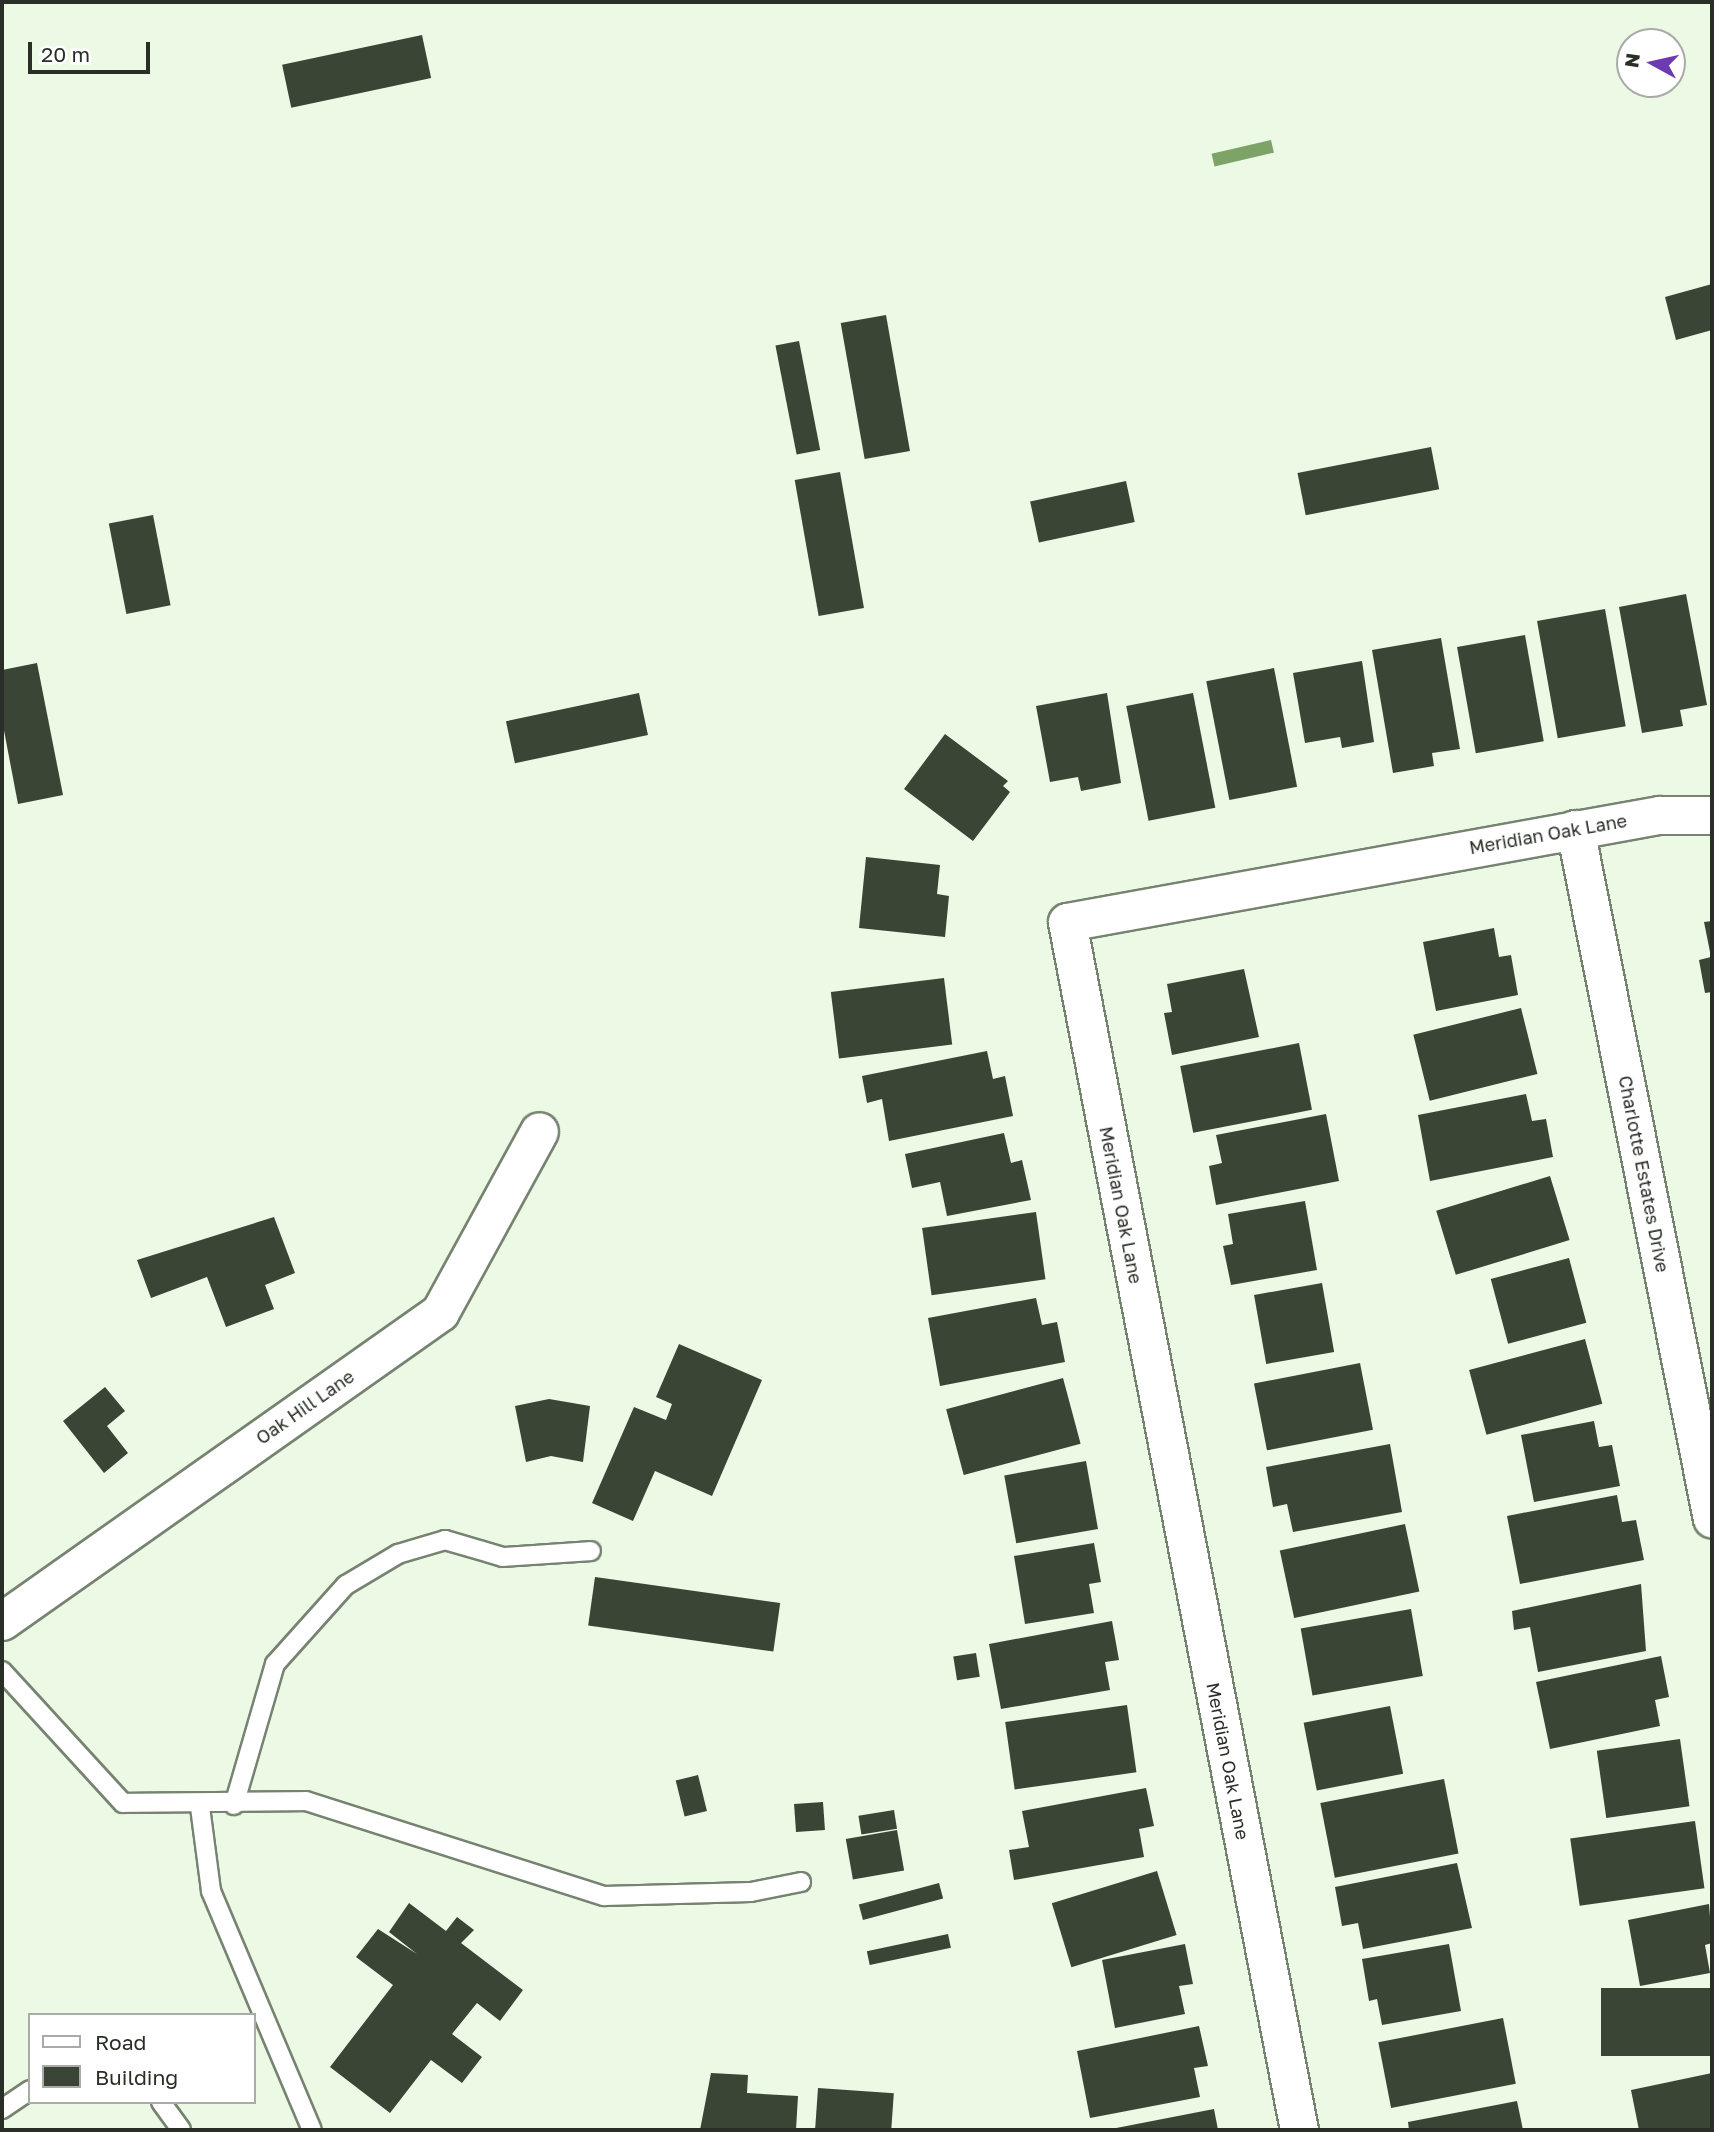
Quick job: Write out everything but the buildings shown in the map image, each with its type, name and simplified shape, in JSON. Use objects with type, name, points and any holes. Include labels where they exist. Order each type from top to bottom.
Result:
[{"type":"street","name":"Meridian Oak Lane","points":[[1299,2130],[1067,922],[1659,815],[1712,815]]},
{"type":"street","name":"Charlotte Estates Drive","points":[[1575,829],[1712,1519]]},
{"type":"street","name":"Oak Hill Lane","points":[[2,1620],[440,1312],[539,1131]]},
{"type":"lane","points":[[234,1805],[275,1664],[346,1585],[398,1553],[445,1540],[503,1557],[591,1551]]},
{"type":"lane","points":[[2,1671],[122,1803],[200,1807],[306,1801],[604,1896],[751,1892],[801,1882]]},
{"type":"lane","points":[[200,1807],[211,1891],[312,2130]]},
{"type":"lane","points":[[2,2109],[28,2091]]},
{"type":"lane","points":[[162,2104],[181,2130]]},
{"type":"shaded area","points":[[1271,140],[1274,153],[1214,166],[1212,154]]}]
